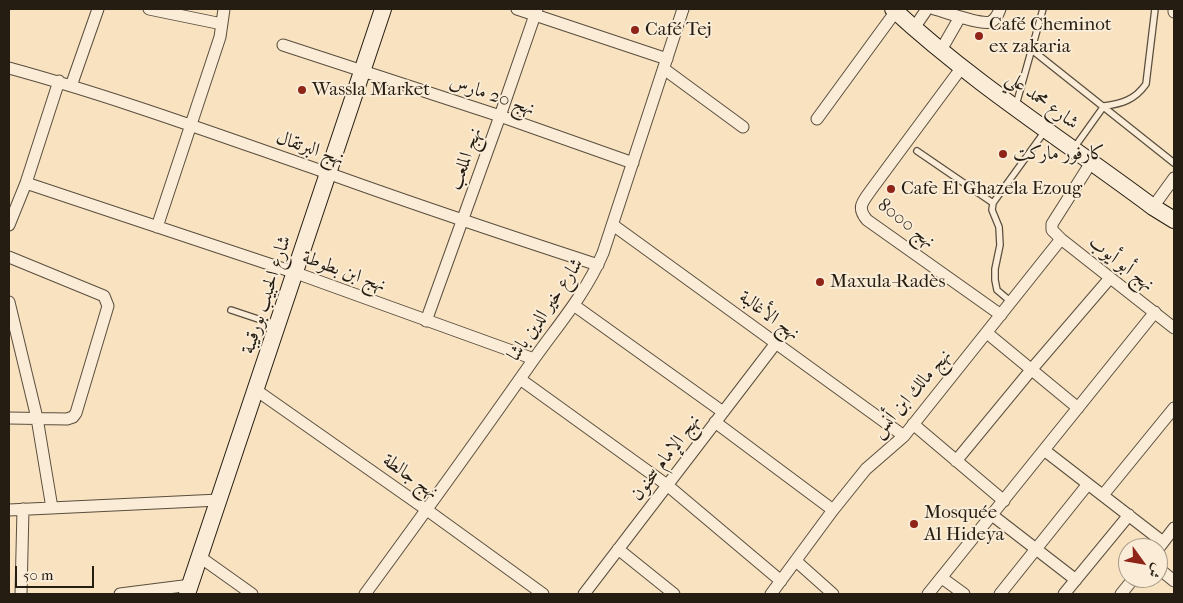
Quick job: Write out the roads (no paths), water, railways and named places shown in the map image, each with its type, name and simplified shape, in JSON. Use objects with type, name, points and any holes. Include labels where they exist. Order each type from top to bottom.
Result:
[{"type":"street","points":[[71,86],[98,9]]},
{"type":"street","points":[[149,9],[222,24]]},
{"type":"street","points":[[156,227],[192,126],[220,37],[224,9]]},
{"type":"street","name":"شارع الحبيب بورقيبة","points":[[189,590],[384,9]]},
{"type":"street","points":[[517,9],[536,12],[666,64],[743,127]]},
{"type":"street","name":"شارع خير الدين باشا","points":[[365,594],[520,378],[575,306],[598,265],[683,9]]},
{"type":"street","points":[[914,28],[927,9]]},
{"type":"street","points":[[934,9],[960,17],[987,22],[992,21],[1000,9]]},
{"type":"street","points":[[816,119],[894,10]]},
{"type":"street","name":"شارع محمد علي","points":[[894,10],[962,67],[1153,207],[1173,219]]},
{"type":"street","name":"نهج الملعب","points":[[426,321],[536,12]]},
{"type":"street","points":[[941,50],[960,17]]},
{"type":"street","name":"نهج 20 مارس","points":[[283,45],[500,116],[633,163]]},
{"type":"street","name":"نهج 8000","points":[[962,67],[871,190],[860,209],[861,214],[867,220],[1001,315]]},
{"type":"street","name":"نهج البرتقال","points":[[9,68],[71,86],[192,126],[598,265]]},
{"type":"street","points":[[9,225],[26,183],[58,82]]},
{"type":"street","name":"نهج أبو أيوب","points":[[1092,161],[1052,224],[1052,230],[1174,328]]},
{"type":"street","points":[[1153,207],[1174,178]]},
{"type":"street","name":"نهج ابن بطوطة","points":[[26,183],[296,273],[534,359]]},
{"type":"street","name":"نهج الأغالبة","points":[[612,225],[904,436]]},
{"type":"street","name":"نهج مالك ابن أنس","points":[[771,594],[866,469],[904,436],[1061,239]]},
{"type":"street","points":[[9,257],[104,296],[108,306],[76,413],[73,417],[67,419],[9,418]]},
{"type":"street","points":[[956,461],[1110,278]]},
{"type":"street","points":[[9,302],[14,344],[37,418],[52,508]]},
{"type":"street","points":[[575,306],[723,412]]},
{"type":"street","points":[[928,594],[1156,312]]},
{"type":"street","points":[[987,333],[1078,408]]},
{"type":"street","name":"نهج الإمام سحنون","points":[[584,594],[776,343]]},
{"type":"street","points":[[520,378],[667,485],[781,581]]},
{"type":"street","name":"نهج جالطة","points":[[256,390],[543,594]]},
{"type":"street","points":[[1102,495],[1174,408]]},
{"type":"street","points":[[715,422],[833,510]]},
{"type":"street","points":[[913,424],[1004,501]]},
{"type":"street","points":[[1044,450],[1129,515],[1154,538]]},
{"type":"street","points":[[1000,594],[1088,484]]},
{"type":"street","points":[[9,510],[219,500]]},
{"type":"street","points":[[21,594],[23,509]]},
{"type":"street","points":[[992,515],[1076,580]]},
{"type":"street","points":[[1064,594],[1129,515]]},
{"type":"street","points":[[1166,538],[1174,528]]},
{"type":"street","points":[[618,549],[674,594]]},
{"type":"street","points":[[200,557],[252,594]]},
{"type":"street","points":[[796,561],[834,594]]},
{"type":"street","points":[[942,578],[964,594]]},
{"type":"street","points":[[120,594],[189,590]]},
{"type":"lane","points":[[1016,107],[1043,9]]},
{"type":"lane","points":[[1074,148],[1104,106],[1130,100],[1146,84],[1155,9]]},
{"type":"lane","points":[[1032,50],[1174,163]]},
{"type":"lane","points":[[1010,302],[997,290],[994,280],[1000,245],[999,227],[992,210],[993,203],[1046,129]]},
{"type":"lane","points":[[917,151],[993,203]]},
{"type":"lane","points":[[231,310],[278,325]]},
{"type":"place","name":"Café Tej","points":[[635,30]]},
{"type":"place","name":"Café Cheminot ex zakaria","points":[[979,36]]},
{"type":"place","name":"Wassla Market","points":[[302,90]]},
{"type":"place","name":"كارفور ماركت","points":[[1003,154]]},
{"type":"place","name":"Cafe El Ghazela Ezoug","points":[[891,189]]},
{"type":"place","name":"Maxula-Radès","points":[[820,282]]},
{"type":"place","name":"Mosquée Al Hideya","points":[[914,524]]}]
